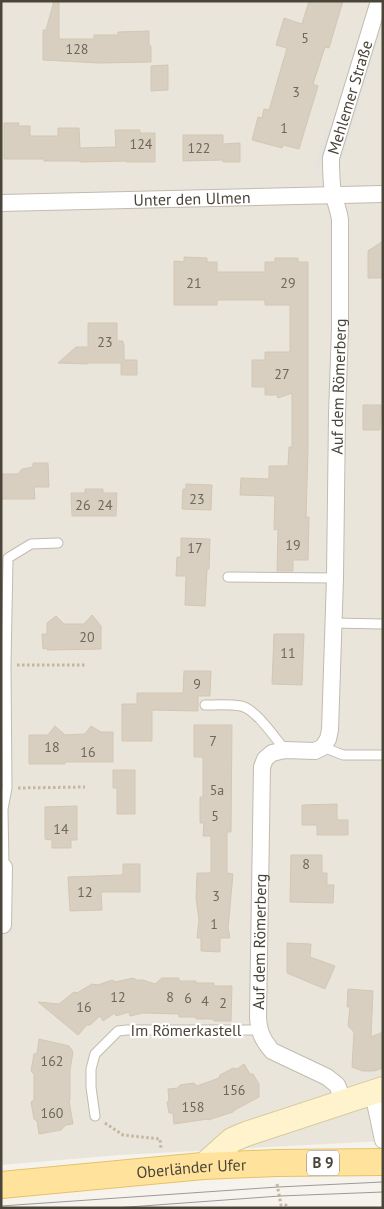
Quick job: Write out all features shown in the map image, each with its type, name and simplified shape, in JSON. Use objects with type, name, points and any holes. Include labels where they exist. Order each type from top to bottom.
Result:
[{"type":"main road","points":[[203,1166],[232,1140],[246,1134],[378,1091]]},
{"type":"main road","name":"Oberländer Ufer","points":[[1,1185],[203,1166],[383,1162]]},
{"type":"street","name":"Mehlemer Straße","points":[[334,195],[331,178],[331,158],[379,1]]},
{"type":"street","name":"Unter den Ulmen","points":[[1,203],[383,194]]},
{"type":"street","name":"Auf dem Römerberg","points":[[334,195],[340,220],[340,328],[330,730],[328,739],[323,747],[315,751],[285,750],[272,754],[265,758],[262,767],[258,1017],[259,1030],[272,1051],[327,1077],[336,1085],[344,1102]]},
{"type":"street","points":[[2,925],[3,867]]},
{"type":"street","points":[[378,1091],[383,1140]]},
{"type":"lane","points":[[3,867],[3,809],[7,788],[6,665],[8,558],[31,544],[58,543]]},
{"type":"lane","points":[[228,577],[335,578]]},
{"type":"lane","points":[[333,623],[383,624]]},
{"type":"lane","points":[[205,705],[247,708],[256,715],[285,750]]},
{"type":"lane","points":[[323,747],[343,755],[383,755]]},
{"type":"lane","name":"Im Römerkastell","points":[[95,1116],[91,1087],[91,1069],[96,1054],[118,1031],[259,1030]]},
{"type":"path","points":[[6,665],[86,665]]},
{"type":"path","points":[[7,788],[85,787]]},
{"type":"path","points":[[114,1129],[123,1135],[160,1139],[162,1169]]},
{"type":"path","points":[[276,1180],[281,1206],[286,1206],[286,1208]]},
{"type":"shaded area","points":[[1,1],[383,1],[383,1141],[120,1155],[1,1165]]},
{"type":"shaded area","points":[[368,57],[373,59],[343,156],[338,155]]},
{"type":"shaded area","points":[[326,129],[331,131],[320,167],[315,166]]},
{"type":"building","points":[[54,1],[59,1],[59,39],[94,39],[94,35],[118,35],[118,32],[149,31],[151,62],[100,63],[43,60],[43,30],[46,30]]},
{"type":"building","points":[[309,1],[343,1],[329,48],[325,47],[313,84],[318,86],[299,149],[283,145],[282,148],[252,140],[258,117],[262,118],[264,109],[269,110],[287,48],[276,45],[284,18],[302,24]]},
{"type":"building","points":[[168,65],[168,90],[151,91],[151,66]]},
{"type":"building","points":[[4,123],[19,123],[18,126],[30,126],[30,136],[58,136],[58,128],[79,128],[80,148],[116,147],[115,130],[140,130],[140,133],[155,133],[155,162],[4,159]]},
{"type":"building","points":[[183,135],[223,135],[223,144],[240,143],[240,162],[223,162],[223,160],[183,161]]},
{"type":"building","points":[[383,241],[383,278],[368,278],[368,251]]},
{"type":"building","points":[[184,257],[207,258],[207,262],[217,262],[217,272],[265,272],[265,262],[275,262],[275,258],[298,258],[298,262],[308,262],[306,517],[309,517],[308,560],[293,560],[293,571],[277,571],[278,529],[274,530],[275,496],[240,495],[241,478],[269,479],[269,466],[288,466],[289,447],[292,447],[292,393],[278,398],[277,395],[265,395],[265,387],[252,387],[252,360],[265,360],[265,352],[290,352],[290,305],[265,305],[265,300],[217,300],[217,305],[174,305],[174,261],[184,262]]},
{"type":"building","points":[[88,323],[117,323],[117,341],[123,341],[124,360],[137,360],[137,375],[121,375],[121,363],[58,363],[76,347],[88,347]]},
{"type":"building","points":[[363,405],[381,405],[380,430],[363,430]]},
{"type":"building","points":[[33,463],[48,463],[49,487],[34,487],[35,499],[1,499],[1,474],[18,474],[22,469],[33,467]]},
{"type":"building","points":[[186,484],[212,485],[211,510],[182,509],[183,489],[186,489]]},
{"type":"building","points":[[85,489],[103,489],[103,493],[117,493],[116,516],[72,516],[71,493],[85,493]]},
{"type":"building","points":[[181,538],[210,539],[205,606],[185,605],[186,576],[176,576],[177,557],[181,557]]},
{"type":"building","points":[[92,615],[101,626],[101,649],[43,649],[42,634],[47,634],[47,623],[56,616],[64,624],[84,624]]},
{"type":"building","points":[[274,634],[304,634],[302,685],[272,684]]},
{"type":"building","points":[[184,671],[211,671],[210,696],[198,696],[198,711],[152,710],[152,741],[122,741],[122,704],[137,704],[137,693],[183,693]]},
{"type":"building","points":[[194,725],[232,725],[231,832],[227,832],[227,873],[233,874],[228,928],[230,938],[220,938],[220,952],[201,951],[201,938],[197,938],[199,920],[196,898],[197,873],[211,873],[211,836],[203,836],[204,823],[200,823],[200,797],[203,797],[203,757],[194,757]]},
{"type":"building","points":[[55,726],[65,735],[85,734],[91,726],[101,732],[113,732],[113,762],[29,764],[29,735],[48,735]]},
{"type":"building","points":[[113,770],[135,770],[135,814],[117,814],[117,788],[113,788]]},
{"type":"building","points":[[337,804],[337,820],[348,820],[348,835],[317,835],[317,825],[302,825],[302,805]]},
{"type":"building","points":[[77,806],[77,840],[71,840],[71,848],[52,848],[52,840],[45,839],[45,807]]},
{"type":"building","points":[[291,855],[322,855],[322,873],[327,873],[327,885],[334,885],[333,903],[290,902]]},
{"type":"building","points":[[123,864],[140,864],[140,892],[101,892],[102,910],[70,911],[68,877],[123,875]]},
{"type":"building","points":[[287,943],[311,944],[310,957],[335,966],[325,989],[287,973]]},
{"type":"building","points":[[133,978],[155,984],[162,978],[179,978],[179,981],[214,983],[214,986],[232,986],[231,1021],[179,1017],[179,1014],[143,1013],[130,1016],[129,1012],[116,1016],[115,1013],[103,1021],[100,1016],[90,1025],[87,1025],[78,1035],[38,1002],[59,1004],[74,992],[77,993],[92,984],[98,985],[112,980],[115,982]]},
{"type":"building","points":[[348,989],[373,991],[371,1037],[383,1032],[383,1068],[374,1071],[362,1071],[352,1067],[354,1032],[348,1026],[350,1007],[347,1007]]},
{"type":"building","points":[[39,1039],[69,1046],[73,1052],[70,1070],[69,1101],[73,1124],[66,1125],[61,1130],[39,1134],[31,1102],[34,1100],[34,1074],[31,1071]]},
{"type":"building","points":[[244,1064],[259,1084],[259,1097],[233,1112],[208,1120],[174,1124],[173,1113],[169,1113],[167,1102],[169,1101],[168,1089],[194,1083],[197,1086],[219,1078],[220,1075],[233,1068],[237,1069]]},
{"type":"tram line","points":[[1,1206],[278,1187],[383,1182]]},
{"type":"tram line","points":[[115,1208],[280,1196],[383,1192]]}]
